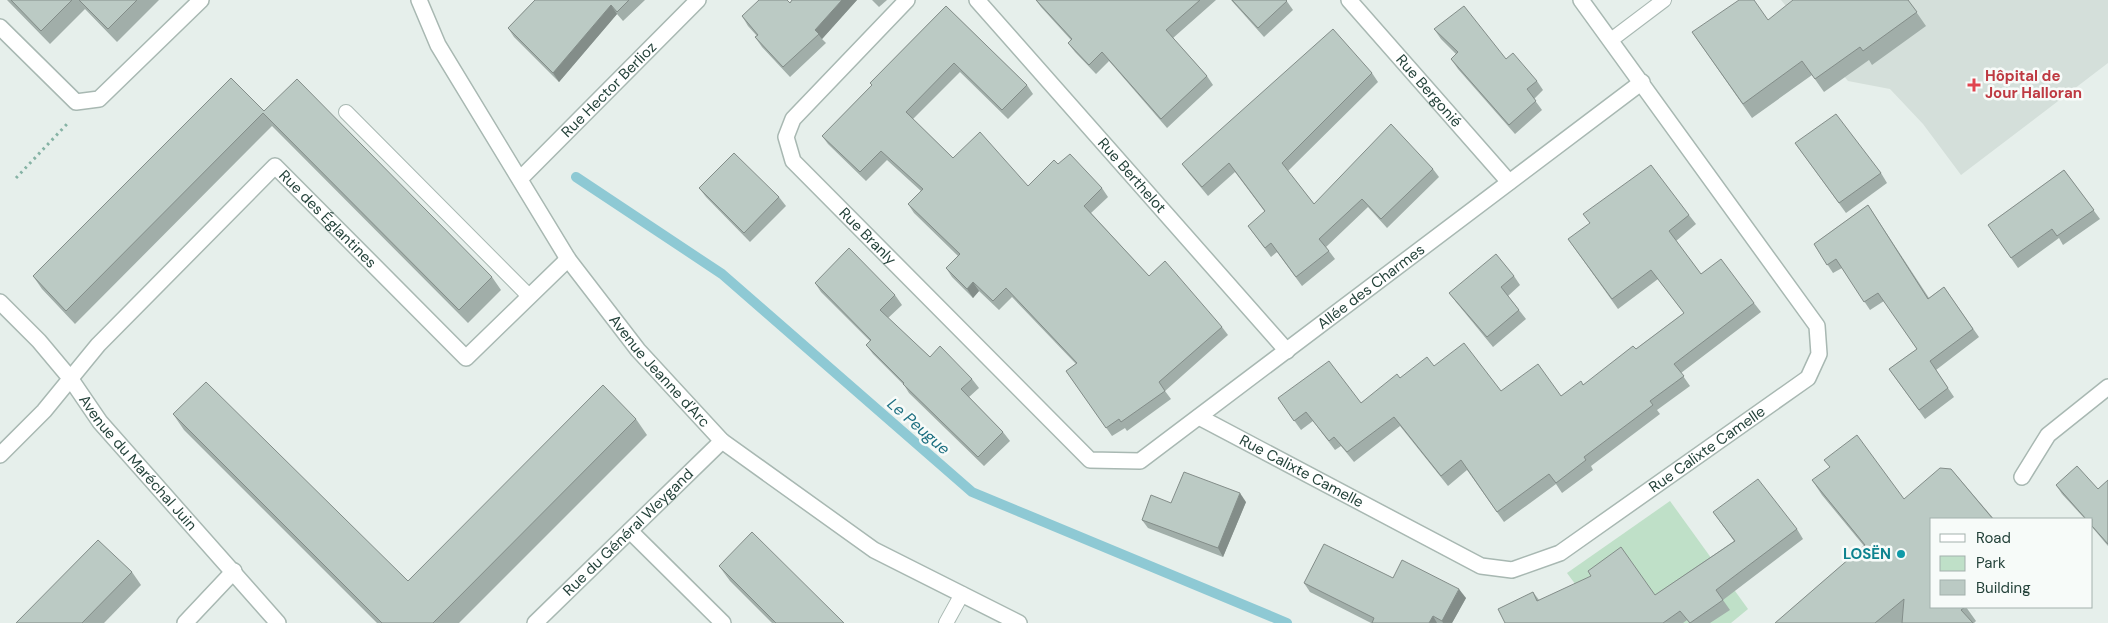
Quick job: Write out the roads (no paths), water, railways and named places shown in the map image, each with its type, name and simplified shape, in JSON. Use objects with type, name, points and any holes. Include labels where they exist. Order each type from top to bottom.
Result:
[{"type":"street","points":[[0,27],[76,102],[99,99],[201,0]]},
{"type":"street","name":"Rue Hector Berlioz","points":[[520,179],[698,0]]},
{"type":"street","name":"Rue Branly","points":[[907,0],[794,119],[786,137],[793,161],[1090,460]]},
{"type":"street","name":"Rue Berthelot","points":[[977,0],[1287,351]]},
{"type":"street","name":"Rue Bergonié","points":[[1349,0],[1509,182]]},
{"type":"street","name":"Rue Calixte Camelle","points":[[1199,417],[1481,566],[1512,570],[1560,553],[1808,378],[1819,354],[1816,326],[1642,82],[1581,0]]},
{"type":"street","name":"Avenue Jeanne d'Arc","points":[[424,3],[438,45],[568,260],[638,350],[722,441],[874,550],[1019,623]]},
{"type":"street","name":"Allée des Charmes","points":[[1090,460],[1140,461],[1642,82]]},
{"type":"street","name":"Rue des Églantines","points":[[70,378],[98,345],[275,166],[466,358],[568,260]]},
{"type":"street","name":"Avenue du Maréchal Juin","points":[[0,302],[39,341],[70,378],[100,422],[234,571],[278,623]]},
{"type":"street","points":[[0,455],[44,411],[70,378]]},
{"type":"street","points":[[2022,477],[2048,435],[2108,387]]},
{"type":"street","name":"Rue du Général Weygand","points":[[535,623],[722,441]]},
{"type":"street","points":[[630,531],[723,623]]},
{"type":"street","points":[[185,623],[234,571]]},
{"type":"lane","points":[[1611,40],[1664,0]]},
{"type":"lane","points":[[346,112],[529,296]]},
{"type":"lane","points":[[946,623],[962,594]]},
{"type":"waterway","name":"Le Peugue","points":[[576,177],[722,274],[972,492],[1287,623]]},
{"type":"place","name":"Hôpital de Jour Halloran","points":[[1974,85]]},
{"type":"place","name":"LOSËN","points":[[1901,554]]}]
